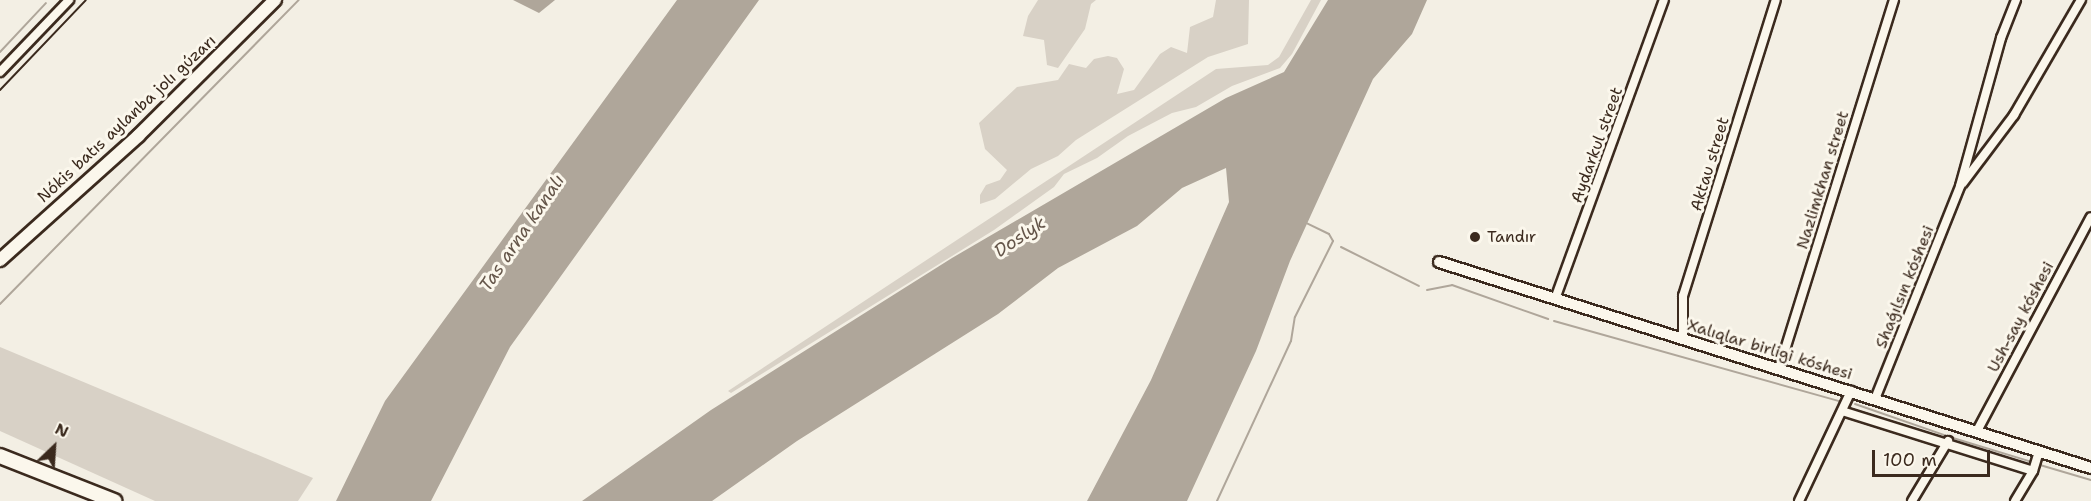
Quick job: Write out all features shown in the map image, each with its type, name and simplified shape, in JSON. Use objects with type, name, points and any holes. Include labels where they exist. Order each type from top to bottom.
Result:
[{"type":"highway","points":[[0,456],[114,501]]},
{"type":"main road","name":"Nókis batıs aylanba jolı gúzarı","points":[[0,260],[138,136],[275,0]]},
{"type":"street","name":"Aydarkul street","points":[[1555,299],[1664,0]]},
{"type":"street","name":"Aktau street","points":[[1683,339],[1683,296],[1776,0]]},
{"type":"street","name":"Nazlimkhan street","points":[[1779,369],[1894,0]]},
{"type":"street","name":"Shaǵılsın kóshesi","points":[[1875,399],[1960,186],[2001,38],[2016,0]]},
{"type":"street","name":"Shaǵılsın kóshesi","points":[[1960,186],[2014,115],[2081,0]]},
{"type":"street","points":[[0,72],[64,1]]},
{"type":"street","name":"Ush-say kóshesi","points":[[1977,431],[2091,217]]},
{"type":"street","name":"Xalıqlar birligi kóshesi","points":[[1439,262],[2091,468]]},
{"type":"street","points":[[1799,501],[1851,392]]},
{"type":"street","points":[[1842,411],[1948,441],[2033,471]]},
{"type":"street","points":[[1912,501],[1948,441]]},
{"type":"street","points":[[2015,501],[2033,471],[2039,451]]},
{"type":"shaded area","points":[[1038,0],[1096,0],[1091,4],[1085,29],[1058,68],[1047,65],[1044,40],[1023,36],[1028,16]]},
{"type":"shaded area","points":[[1216,0],[1249,0],[1248,44],[1208,57],[1076,140],[1058,156],[1031,169],[995,199],[980,204],[980,195],[986,185],[1000,180],[1007,170],[985,149],[979,123],[1017,87],[1058,80],[1069,64],[1086,68],[1094,59],[1108,56],[1117,58],[1124,69],[1117,94],[1134,90],[1160,54],[1171,47],[1187,53],[1190,27],[1213,17]]},
{"type":"shaded area","points":[[1311,0],[1321,0],[1292,54],[1280,68],[1232,86],[1196,107],[1172,113],[1128,136],[1097,158],[1064,174],[1054,187],[994,230],[731,393],[728,391],[1216,69],[1268,65],[1279,57]]},
{"type":"shaded area","points":[[0,347],[313,478],[298,501],[155,501],[0,431]]},
{"type":"water","points":[[513,0],[555,0],[539,13]]},
{"type":"water","name":"Tas arna kanalı","points":[[677,0],[759,0],[510,347],[431,501],[336,501],[385,401]]},
{"type":"water","name":"Doslyk","points":[[1328,0],[1427,0],[1412,34],[1373,79],[1290,261],[1256,351],[1187,501],[1087,501],[1151,380],[1229,202],[1226,168],[1182,188],[1137,226],[1058,268],[998,314],[797,441],[712,501],[582,501],[711,410],[952,258],[1226,98],[1284,72]]},
{"type":"waterway","points":[[0,304],[299,0]]},
{"type":"waterway","points":[[0,52],[46,3]]},
{"type":"waterway","points":[[1217,501],[1291,341],[1295,317],[1333,241],[1329,234],[1306,223]]},
{"type":"waterway","points":[[1341,247],[1419,286]]},
{"type":"waterway","points":[[1427,290],[1452,285],[1548,319]]},
{"type":"waterway","points":[[1554,321],[1842,402]]},
{"type":"waterway","points":[[1855,404],[1947,436]]},
{"type":"waterway","points":[[1953,438],[2032,462]]},
{"type":"waterway","points":[[2040,465],[2091,480]]},
{"type":"railway","points":[[0,90],[86,0]]},
{"type":"place","name":"Tandır","points":[[1475,237]]}]
